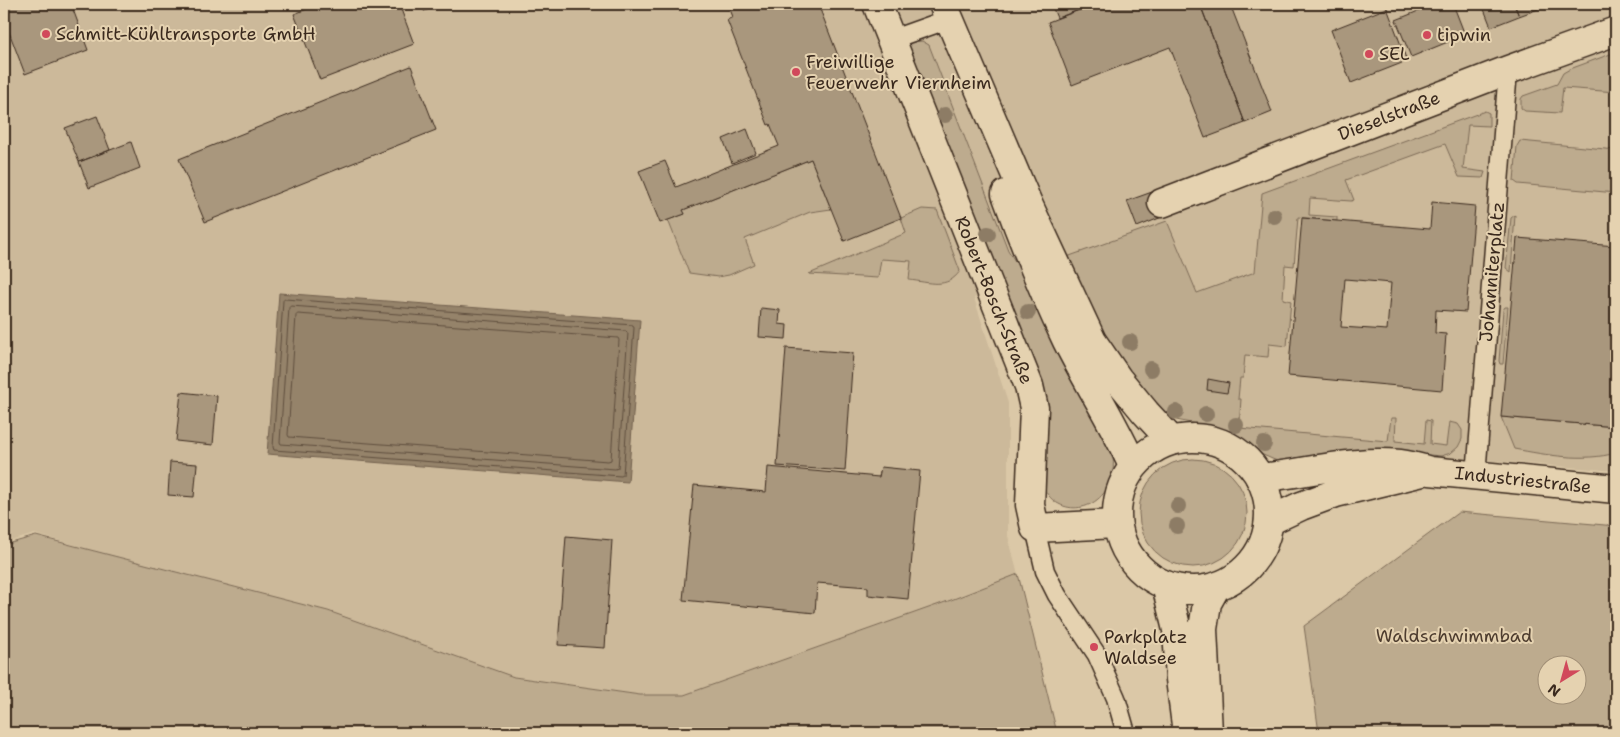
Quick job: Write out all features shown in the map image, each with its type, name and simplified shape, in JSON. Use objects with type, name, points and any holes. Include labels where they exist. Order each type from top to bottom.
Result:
[{"type":"main road","name":"Robert-Bosch-Straße","points":[[877,4],[1029,386],[1034,408],[1030,505],[1035,528]]},
{"type":"main road","points":[[946,11],[1029,206],[1092,341],[1118,379],[1171,440]]},
{"type":"main road","points":[[946,11],[983,131],[1041,286],[1068,343],[1119,435],[1133,466]]},
{"type":"main road","name":"Dieselstraße","points":[[1162,203],[1508,70],[1616,32]]},
{"type":"main road","points":[[1197,437],[1222,443],[1244,457],[1260,478],[1268,498],[1269,520],[1264,542],[1252,562],[1236,577],[1216,587],[1191,590],[1166,585],[1147,576],[1133,561],[1122,544],[1117,524],[1117,503],[1122,483],[1133,466],[1150,450],[1171,440],[1197,437]]},
{"type":"main road","name":"Industriestraße","points":[[1260,478],[1373,462],[1401,464],[1430,471],[1616,489]]},
{"type":"main road","name":"Industriestraße","points":[[1269,520],[1336,493],[1430,471]]},
{"type":"main road","points":[[1035,528],[1117,524]]},
{"type":"main road","points":[[1166,585],[1177,630],[1180,679],[1187,733]]},
{"type":"main road","points":[[1208,733],[1203,629],[1207,603],[1216,587]]},
{"type":"lane","points":[[890,40],[946,11]]},
{"type":"lane","name":"Johanniterplatz","points":[[1476,475],[1508,70]]},
{"type":"lane","points":[[1035,528],[1045,571],[1057,594],[1097,656],[1116,698],[1126,733]]},
{"type":"shaded area","points":[[4,4],[1616,4],[1616,471],[1385,452],[1277,464],[1190,399],[1064,258],[974,298],[1008,403],[1008,536],[1018,574],[951,600],[684,695],[640,695],[514,677],[328,611],[101,553],[35,534],[4,543]]},
{"type":"green space","points":[[922,41],[929,45],[1008,250],[1027,280],[1111,440],[1113,468],[1109,485],[1102,496],[1082,507],[1072,508],[1061,505],[1052,499],[1045,490],[1040,478],[1039,464],[1042,439],[908,47],[911,42]]},
{"type":"green space","points":[[1616,52],[1616,92],[1563,88],[1560,113],[1525,111],[1521,108],[1523,96],[1557,84],[1563,73],[1570,69]]},
{"type":"green space","points":[[1485,111],[1489,113],[1489,126],[1468,125],[1463,169],[1485,172],[1483,178],[1459,177],[1445,144],[1346,180],[1354,200],[1310,198],[1309,215],[1337,217],[1337,221],[1298,217],[1294,266],[1285,265],[1283,299],[1291,301],[1287,346],[1269,344],[1268,357],[1245,355],[1243,378],[1240,378],[1238,399],[1241,399],[1239,428],[1388,441],[1391,418],[1396,418],[1395,441],[1424,444],[1426,420],[1431,421],[1430,444],[1446,446],[1449,422],[1458,424],[1462,430],[1462,439],[1458,447],[1451,453],[1441,456],[1385,451],[1284,464],[1263,455],[1231,431],[1171,419],[1150,405],[1097,325],[1064,258],[1167,221],[1197,293],[1255,272],[1262,193]]},
{"type":"green space","points":[[1520,141],[1616,150],[1616,193],[1518,184],[1514,181],[1517,146]]},
{"type":"green space","points":[[811,159],[831,209],[810,212],[745,239],[754,264],[729,275],[718,277],[689,273],[668,220],[685,214],[683,210]]},
{"type":"green space","points":[[922,209],[937,210],[960,271],[949,281],[930,283],[909,280],[911,261],[881,259],[878,278],[809,274],[906,233],[901,218]]},
{"type":"green space","points":[[1515,215],[1511,272],[1506,268],[1511,218]]},
{"type":"green space","points":[[1505,307],[1508,307],[1503,364],[1500,364],[1503,310]]},
{"type":"green space","points":[[1501,417],[1615,427],[1616,421],[1616,453],[1603,456],[1578,457],[1514,449]]},
{"type":"green space","points":[[1193,459],[1214,463],[1231,475],[1243,492],[1247,513],[1243,534],[1231,551],[1214,563],[1193,567],[1172,563],[1155,551],[1143,534],[1139,513],[1143,492],[1155,475],[1172,463]]},
{"type":"green space","name":"Waldschwimmbad","points":[[1459,512],[1616,526],[1616,733],[1319,733],[1304,626]]},
{"type":"green space","points":[[36,536],[328,611],[514,677],[640,695],[684,695],[951,600],[1018,574],[1057,733],[4,733],[4,545]]},
{"type":"water","points":[[279,293],[640,320],[628,482],[267,454]]},
{"type":"building","name":"Schmitt-Kühltransporte GmbH","points":[[4,4],[71,4],[88,50],[25,74],[4,19]]},
{"type":"building","points":[[320,4],[399,4],[414,44],[320,80],[294,14]]},
{"type":"building","points":[[422,4],[443,4],[424,11]]},
{"type":"building","name":"Freiwillige Feuerwehr Viernheim","points":[[728,4],[818,4],[901,218],[844,241],[811,159],[683,210],[685,214],[660,223],[639,171],[665,161],[676,187],[779,146],[770,124],[768,125],[727,20],[733,17]]},
{"type":"building","points":[[1051,4],[1095,4],[1057,18]]},
{"type":"building","points":[[1095,4],[1200,4],[1245,123],[1205,138],[1170,47],[1072,85],[1048,22]]},
{"type":"building","points":[[1200,4],[1230,4],[1272,112],[1245,123]]},
{"type":"building","points":[[1436,4],[1453,4],[1465,35],[1411,57],[1396,20]]},
{"type":"building","points":[[1482,4],[1514,4],[1519,16],[1491,27]]},
{"type":"building","points":[[1514,4],[1552,4],[1519,16]]},
{"type":"building","points":[[1387,8],[1407,61],[1351,83],[1331,30]]},
{"type":"building","points":[[411,66],[436,130],[205,222],[179,159]]},
{"type":"building","points":[[97,116],[110,150],[79,162],[65,128]]},
{"type":"building","points":[[747,129],[756,153],[732,163],[723,139]]},
{"type":"building","points":[[131,142],[140,168],[89,188],[79,162]]},
{"type":"building","points":[[1152,192],[1162,217],[1137,227],[1127,201]]},
{"type":"building","points":[[1432,202],[1475,206],[1466,312],[1436,310],[1435,333],[1446,334],[1442,390],[1288,376],[1302,218],[1430,229]],"holes":[[[1345,279],[1391,283],[1387,330],[1341,327]]]},
{"type":"building","points":[[1517,238],[1616,246],[1616,427],[1501,417]]},
{"type":"building","points":[[761,308],[780,310],[779,324],[787,325],[786,339],[759,337]]},
{"type":"building","points":[[786,348],[853,353],[845,471],[777,466]]},
{"type":"building","points":[[1208,379],[1229,383],[1227,393],[1207,390]]},
{"type":"building","points":[[181,392],[217,396],[213,445],[176,441]]},
{"type":"building","points":[[170,462],[197,464],[194,497],[168,495]]},
{"type":"building","points":[[768,467],[879,477],[881,467],[920,471],[908,599],[868,595],[868,587],[817,583],[815,613],[683,600],[694,485],[766,492]]},
{"type":"building","points":[[566,536],[612,540],[605,648],[558,645]]},
{"type":"place","name":"Schmitt-Kühltransporte GmbH","points":[[46,34]]},
{"type":"place","name":"tipwin","points":[[1427,35]]},
{"type":"place","name":"SEL","points":[[1369,54]]},
{"type":"place","name":"Freiwillige Feuerwehr Viernheim","points":[[796,72]]},
{"type":"place","name":"Parkplatz Waldsee","points":[[1094,647]]}]
